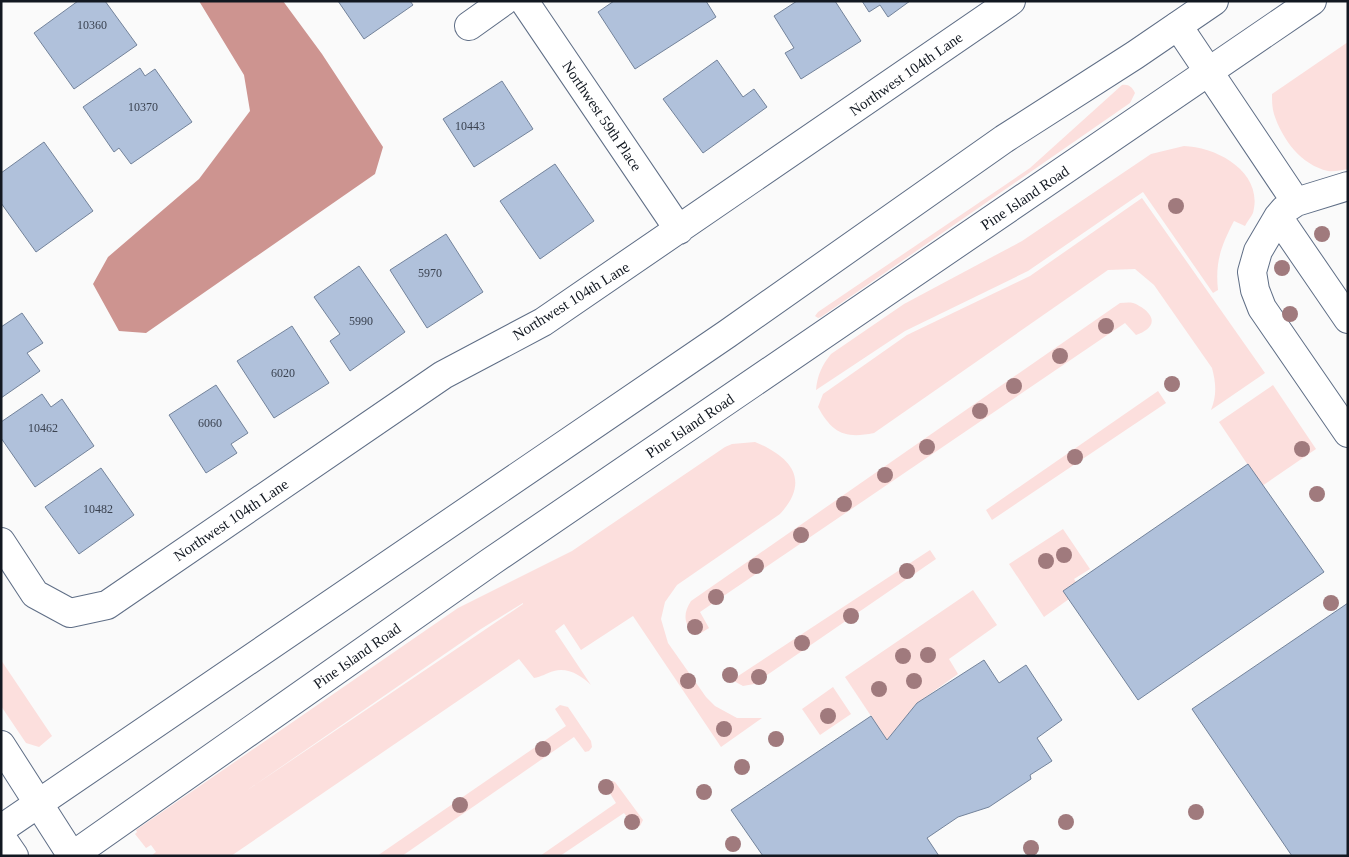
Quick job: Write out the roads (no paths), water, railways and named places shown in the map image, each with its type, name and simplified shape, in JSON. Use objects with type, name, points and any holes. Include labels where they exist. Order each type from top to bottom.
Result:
[{"type":"main road","points":[[469,26],[504,1]]},
{"type":"main road","name":"Northwest 59th Place","points":[[524,1],[679,230]]},
{"type":"main road","name":"Northwest 104th Lane","points":[[1,542],[36,594],[70,613],[107,605],[443,375],[543,322],[1011,1]]},
{"type":"main road","points":[[1,829],[727,334],[1004,139],[1214,1]]},
{"type":"main road","name":"Pine Island Road","points":[[72,856],[489,563],[1312,1]]},
{"type":"main road","points":[[1178,26],[1209,72],[1348,319]]},
{"type":"main road","points":[[1348,186],[1287,209],[1258,251],[1252,272],[1255,290],[1262,308],[1348,433]]},
{"type":"main road","points":[[1,745],[72,856]]},
{"type":"main road","points":[[1,838],[14,856]]}]
